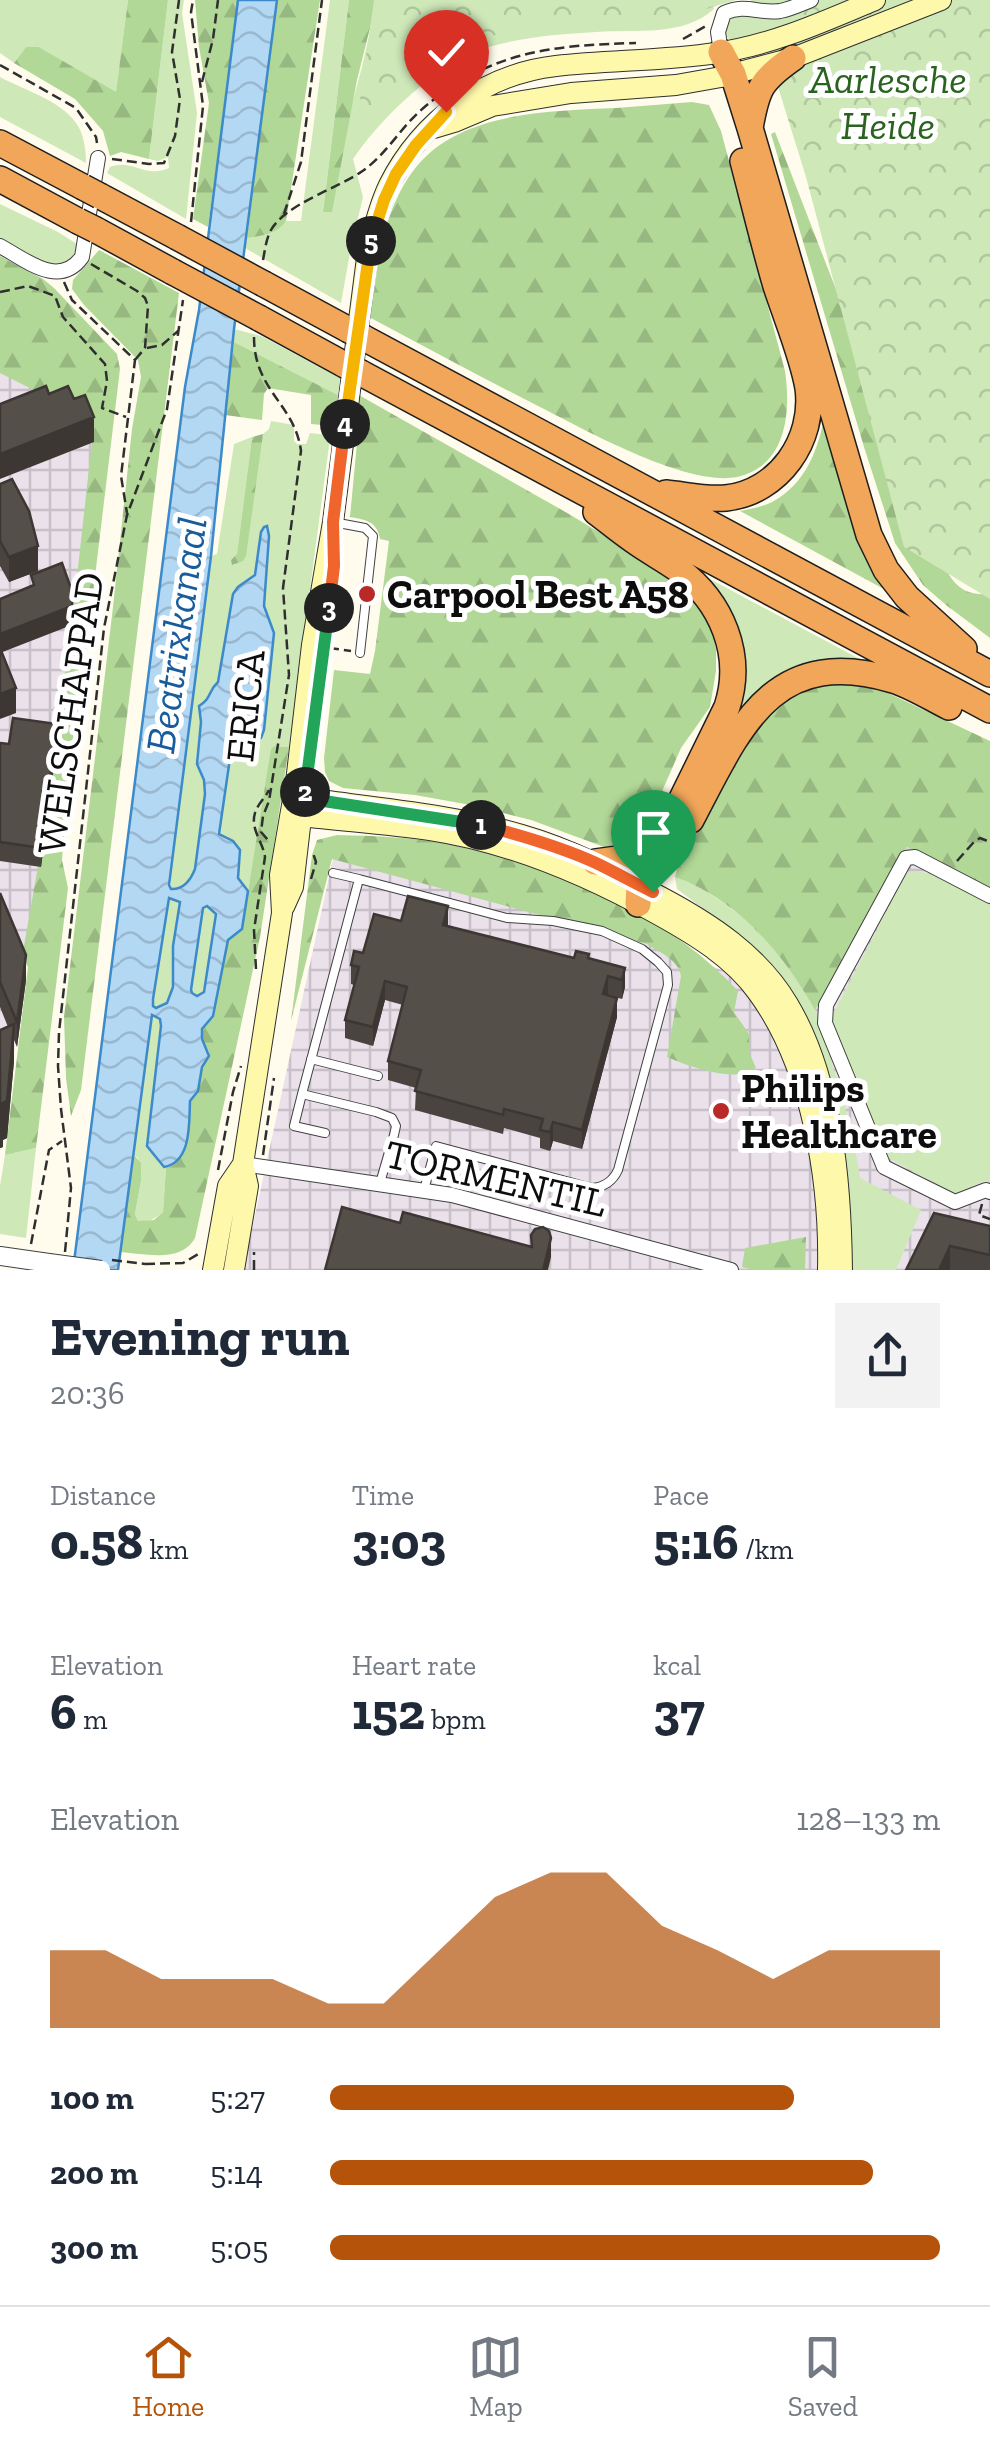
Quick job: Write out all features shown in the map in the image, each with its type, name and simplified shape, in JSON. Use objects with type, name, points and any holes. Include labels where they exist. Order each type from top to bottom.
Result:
[{"type":"highway","points":[[750,128],[761,86],[769,75],[793,58]]},
{"type":"highway","points":[[725,68],[750,128],[869,535],[886,570],[907,596],[990,673]]},
{"type":"highway","points":[[651,491],[718,498],[739,496],[764,485],[793,456],[808,413],[807,384],[769,262],[725,68]]},
{"type":"highway","points":[[0,143],[265,281],[990,673]]},
{"type":"highway","points":[[0,179],[990,710]]},
{"type":"highway","points":[[540,469],[634,542],[691,580],[710,600],[729,638],[733,661],[731,696],[660,843],[644,894]]},
{"type":"highway","points":[[644,894],[743,725],[774,692],[792,681],[814,674],[856,672],[897,681],[990,726]]},
{"type":"highway","points":[[595,862],[632,857],[660,843]]},
{"type":"main road","name":"ERICA","points":[[234,1270],[248,1186],[243,1164],[282,914],[280,875],[299,807],[334,566],[333,522],[351,374],[371,238],[389,186],[404,160],[439,118],[488,85],[554,66],[678,59],[725,68],[762,45],[875,0]]},
{"type":"main road","name":"ERICA","points":[[432,128],[492,106],[571,93],[676,85],[725,68],[793,58],[941,0]]},
{"type":"main road","points":[[299,807],[480,825],[522,835],[595,862],[644,894],[678,926],[722,955],[756,990],[784,1037],[808,1104],[820,1163],[828,1270]]},
{"type":"main road","points":[[299,807],[493,844],[644,894],[702,920],[740,949],[773,984],[795,1017],[818,1078],[838,1182],[842,1270]]},
{"type":"main road","name":"ERICA","points":[[213,1270],[228,1186],[243,1164]]},
{"type":"street","points":[[725,68],[718,32],[724,14],[748,7],[781,10],[811,0]]},
{"type":"street","points":[[0,246],[48,272],[64,272],[82,262],[98,158]]},
{"type":"street","points":[[983,1193],[955,1202],[884,1167],[825,1023],[826,1005],[906,858],[916,857],[990,896]]},
{"type":"street","name":"TORMENTIL","points":[[243,1164],[452,1194],[731,1270]]},
{"type":"street","points":[[0,1256],[57,1258],[101,1270]]},
{"type":"lane","points":[[333,522],[364,528],[373,536],[360,652]]},
{"type":"lane","points":[[333,872],[507,918],[553,920],[602,931],[642,950],[663,967],[668,978],[618,1170],[611,1181],[592,1188],[436,1146],[424,1190]]},
{"type":"lane","points":[[325,1133],[294,1126],[359,879]]},
{"type":"lane","points":[[312,1059],[378,1076]]},
{"type":"lane","points":[[302,1094],[392,1118],[396,1126],[380,1183]]},
{"type":"path","points":[[0,65],[76,108],[96,138],[98,158],[164,163],[176,136],[180,100],[172,52],[179,0]]},
{"type":"path","points":[[192,208],[204,106],[193,0]]},
{"type":"path","points":[[201,85],[218,0]]},
{"type":"path","points":[[265,281],[269,235],[284,215],[300,162],[322,0]]},
{"type":"path","points":[[82,262],[137,291],[148,306],[145,348],[135,360],[120,476],[127,515]]},
{"type":"path","points":[[64,272],[64,285],[72,300],[135,360]]},
{"type":"path","points":[[0,292],[28,286],[54,296],[64,317],[105,364],[107,381],[102,408],[128,418]]},
{"type":"path","name":"WELSCHAPPAD","points":[[57,1258],[70,1188],[58,1066],[59,1032],[104,628],[127,515],[166,409],[183,302]]},
{"type":"path","name":"ERICA","points":[[257,976],[254,930],[264,845],[254,823],[256,809],[272,786],[289,675],[282,588],[301,451],[293,422],[254,360],[261,321]]},
{"type":"path","points":[[145,348],[162,345],[180,330]]},
{"type":"path","points":[[947,874],[973,843],[980,838],[990,842]]},
{"type":"path","points":[[215,1184],[243,1056]]},
{"type":"path","points":[[266,1134],[274,1072]]},
{"type":"path","points":[[30,1247],[50,1150],[64,1140]]},
{"type":"path","points":[[983,1193],[979,1215],[990,1219]]},
{"type":"path","points":[[145,1264],[184,1264],[203,1250]]},
{"type":"path","points":[[254,1270],[255,1257]]},
{"type":"shaded area","points":[[0,369],[103,421],[0,1151]]},
{"type":"shaded area","points":[[907,847],[990,891],[990,1270],[243,1270],[334,854],[671,949],[815,1009]]},
{"type":"green space","points":[[0,0],[128,0],[116,93],[39,47],[26,47],[14,63],[0,53]]},
{"type":"green space","points":[[128,0],[168,0],[149,159],[121,152],[110,156],[103,131],[75,99],[14,63],[26,47],[39,47],[116,92]]},
{"type":"green space","points":[[168,0],[184,0],[182,13],[197,113],[186,219],[107,173],[110,167],[118,165],[152,171],[169,168],[168,157],[149,159]]},
{"type":"green space","points":[[195,0],[239,0],[208,227],[193,219],[209,103]]},
{"type":"green space","points":[[277,0],[320,0],[286,221],[274,232],[247,238]]},
{"type":"green space","points":[[330,0],[349,0],[323,211],[377,0],[711,0],[714,9],[674,28],[555,35],[489,47],[451,65],[413,92],[379,125],[353,159],[363,197],[341,303],[245,248],[247,238],[273,232],[286,221],[301,221]]},
{"type":"green space","points":[[349,0],[377,0],[332,212],[323,212]]},
{"type":"green space","name":"Aarlesche Heide","points":[[374,0],[736,0],[659,23],[507,29],[427,69],[354,142]]},
{"type":"green space","name":"Aarlesche Heide","points":[[751,0],[990,0],[990,599],[904,547],[806,177]]},
{"type":"green space","points":[[737,13],[770,18],[763,34],[731,41],[724,34],[726,25]]},
{"type":"green space","points":[[0,77],[69,115],[81,132],[86,163],[0,117]]},
{"type":"green space","points":[[692,102],[709,105],[721,131],[785,371],[787,403],[782,435],[766,462],[754,471],[716,478],[636,454],[369,317],[378,258],[396,199],[417,166],[436,148],[458,134],[509,117]]},
{"type":"green space","points":[[775,132],[944,565],[960,587],[968,592],[990,594],[990,638],[923,585],[895,543],[771,134]]},
{"type":"green space","points":[[0,204],[80,246],[62,263],[53,265],[32,259],[0,241]]},
{"type":"green space","points":[[99,250],[179,293],[81,1090],[71,1116],[64,1017],[141,377],[138,360],[72,289],[73,280]]},
{"type":"green space","points":[[0,256],[54,288],[117,354],[120,369],[64,834],[62,860],[68,888],[36,1148],[5,1155],[28,967],[22,957],[73,613],[94,423],[0,373]]},
{"type":"green space","points":[[234,329],[261,336],[340,378],[338,395],[234,342]]},
{"type":"green space","points":[[234,342],[338,395],[334,426],[311,424],[311,395],[268,388],[262,420],[225,415]]},
{"type":"green space","points":[[357,394],[658,568],[689,593],[712,627],[716,671],[710,707],[681,748],[646,828],[627,847],[604,847],[531,820],[476,806],[343,788],[329,781],[324,758],[334,670],[370,674],[389,541],[380,539],[370,522],[350,517],[359,422]]},
{"type":"green space","points":[[825,413],[893,594],[740,511],[772,502],[794,485],[815,452]]},
{"type":"green space","points":[[271,421],[294,425],[297,444],[306,444],[310,433],[330,438],[289,747],[274,746],[248,891],[238,878],[239,850],[233,841],[219,835],[236,717],[245,715],[249,733],[263,734],[264,730],[274,633],[264,606],[269,528],[259,540],[255,575],[233,594],[218,682],[199,706],[198,758],[205,792],[200,847],[191,879],[171,889],[170,870],[211,556],[217,554],[234,444],[252,437],[237,555],[231,560],[235,565],[263,434]]},
{"type":"green space","points":[[263,434],[246,556],[232,565],[237,554],[252,437]]},
{"type":"green space","points":[[680,563],[882,671],[730,739],[678,840],[672,838],[739,678]]},
{"type":"green space","points":[[828,683],[873,686],[990,741],[990,891],[907,847],[815,1010],[789,969],[757,931],[719,899],[675,877],[696,830],[752,730],[790,694]]},
{"type":"green space","points":[[274,746],[289,747],[260,937],[195,1238],[189,1246],[172,1254],[121,1252],[134,1155],[141,1163],[135,1214],[138,1221],[154,1220],[163,1212],[166,1167],[172,1166],[189,1132],[190,1101],[198,1091],[209,1052],[202,1029],[213,1016],[228,940],[242,929]]},
{"type":"green space","points":[[337,835],[424,840],[491,854],[569,880],[643,916],[709,963],[738,991],[734,1012],[749,1034],[749,1052],[756,1068],[740,1074],[723,1074],[667,1057],[681,976],[672,961],[647,944],[332,859],[291,1021],[312,855],[317,840]]},
{"type":"green space","points":[[910,871],[941,878],[990,905],[990,1183],[984,1181],[956,1195],[883,1155],[832,1031],[831,1019],[836,1008]]},
{"type":"green space","points":[[675,877],[737,913],[773,948],[803,987],[820,1023],[847,1114],[860,1178],[921,1210],[896,1270],[844,1270],[841,1186],[730,929],[677,889]]},
{"type":"green space","points":[[168,898],[181,902],[173,946],[173,987],[167,1003],[156,1008],[153,999]]},
{"type":"green space","points":[[207,906],[216,914],[203,992],[197,996],[191,990],[203,908]]},
{"type":"green space","points":[[153,1014],[161,1026],[147,1146],[166,1167],[163,1212],[152,1220],[138,1221],[135,1214],[141,1181],[138,1158],[134,1155]]},
{"type":"green space","points":[[36,1148],[26,1238],[0,1234],[0,1186],[5,1155]]},
{"type":"green space","points":[[806,1237],[805,1270],[742,1267],[745,1248]]},
{"type":"water","name":"Beatrixkanaal","points":[[238,0],[277,0],[169,885],[171,889],[183,886],[195,869],[205,794],[197,764],[199,706],[218,682],[233,594],[255,575],[261,532],[267,526],[264,606],[274,633],[264,730],[261,738],[255,739],[245,715],[236,717],[219,834],[240,850],[238,878],[248,891],[242,929],[228,940],[213,1016],[202,1029],[209,1056],[202,1067],[198,1091],[190,1101],[189,1130],[180,1158],[164,1167],[147,1146],[161,1026],[160,1019],[152,1015],[118,1270],[73,1270],[185,387],[199,310]],"holes":[[[169,898],[180,902],[173,946],[173,987],[167,1003],[156,1008],[153,999]],[[207,906],[216,914],[204,992],[197,996],[191,990],[203,908]]]},
{"type":"building","points":[[46,386],[49,394],[68,386],[74,399],[85,395],[94,417],[0,454],[0,404]]},
{"type":"building","points":[[12,479],[29,511],[38,546],[9,557],[0,541],[0,484]]},
{"type":"building","points":[[62,563],[73,594],[72,606],[0,634],[0,599],[34,585],[31,575]]},
{"type":"building","points":[[0,654],[16,688],[0,694]]},
{"type":"building","points":[[13,718],[57,724],[41,848],[0,842],[0,743],[9,744]]},
{"type":"building","points":[[0,893],[26,955],[17,1022],[0,982]]},
{"type":"building","points":[[408,896],[448,906],[443,925],[574,958],[576,951],[589,954],[588,958],[625,968],[622,980],[608,976],[603,994],[617,998],[582,1130],[553,1122],[550,1132],[540,1130],[543,1119],[504,1109],[503,1115],[415,1091],[421,1070],[388,1061],[407,987],[385,981],[373,1027],[345,1020],[359,967],[351,965],[354,951],[363,953],[374,914],[401,921]]},
{"type":"building","points":[[14,1024],[7,1101],[0,1104],[0,1030]]},
{"type":"building","points":[[342,1207],[400,1223],[403,1212],[532,1247],[535,1229],[543,1227],[551,1238],[543,1270],[325,1270]]},
{"type":"building","points":[[934,1213],[990,1226],[990,1255],[950,1246],[939,1270],[906,1270]]},
{"type":"place","name":"Carpool Best A58","points":[[367,594]]},
{"type":"place","name":"Philips Healthcare","points":[[721,1111]]},
{"type":"route","points":[[446,112],[404,160],[389,186],[371,238],[333,522],[334,566],[304,798],[432,816],[522,835],[595,862],[653,892]]}]
